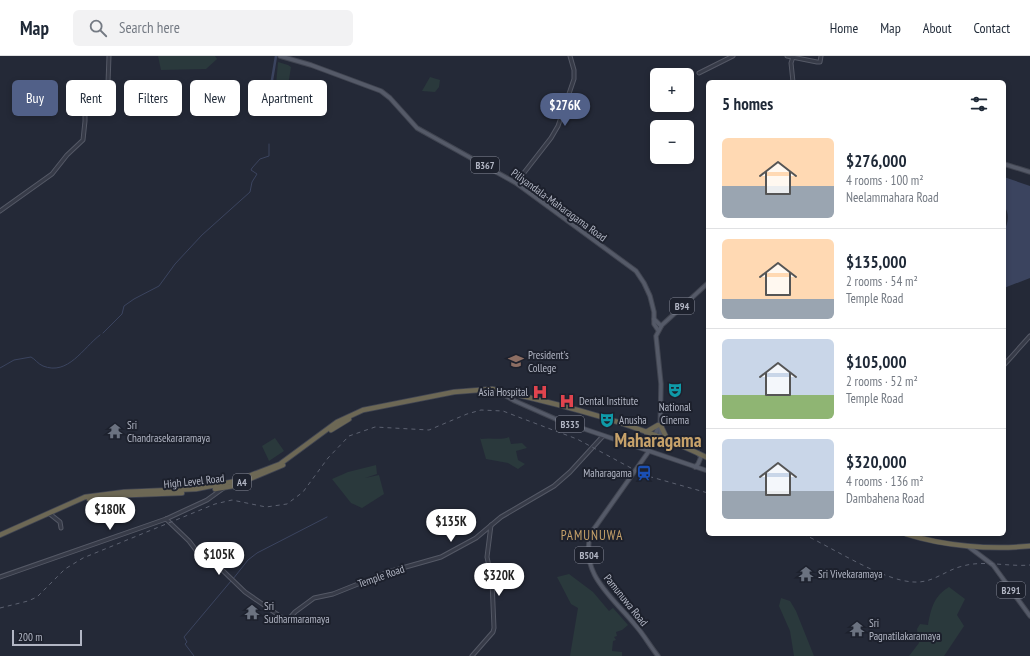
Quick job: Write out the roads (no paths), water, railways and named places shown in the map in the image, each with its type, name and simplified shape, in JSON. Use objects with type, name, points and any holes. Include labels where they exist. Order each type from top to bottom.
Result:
[{"type":"highway","name":"High Level Road","points":[[0,538],[50,514],[78,502],[93,498],[184,493],[225,486],[281,466],[340,424],[359,414],[472,390],[497,390],[518,395],[646,432],[667,439],[706,457]]},
{"type":"highway","points":[[646,432],[660,425],[667,439]]},
{"type":"highway","name":"High Level Road","points":[[0,535],[85,497],[124,492],[225,486]]},
{"type":"highway","points":[[913,536],[924,539],[963,544],[999,547],[1030,546]]},
{"type":"main road","name":"Piliyandala-Maharagama Road","points":[[280,56],[302,61],[377,88],[390,98],[417,128],[516,183],[636,271],[642,278],[650,296],[654,324],[658,330]]},
{"type":"main road","points":[[1006,165],[1030,172]]},
{"type":"main road","name":"B94","points":[[658,330],[706,286]]},
{"type":"main road","points":[[654,319],[661,326]]},
{"type":"main road","points":[[657,436],[660,425],[661,384],[656,342],[658,330]]},
{"type":"main road","name":"B335","points":[[497,390],[515,401],[558,420],[706,470]]},
{"type":"main road","points":[[515,401],[515,397],[518,395]]},
{"type":"main road","name":"Pamunuwa Road","points":[[649,451],[591,533],[589,540],[589,554],[595,578],[599,584],[610,599],[636,626],[658,656]]},
{"type":"main road","points":[[695,467],[701,457],[698,453]]},
{"type":"main road","name":"B291","points":[[963,544],[973,549],[993,565],[1030,616]]},
{"type":"street","points":[[0,211],[52,174],[67,155],[83,140],[86,121],[86,95],[89,89],[108,83],[109,56]]},
{"type":"street","points":[[516,183],[551,138],[558,126],[574,79],[574,70],[570,56]]},
{"type":"street","points":[[699,73],[733,56]]},
{"type":"street","points":[[787,56],[816,62],[820,62],[821,56]]},
{"type":"street","points":[[792,57],[791,63],[793,80]]},
{"type":"street","points":[[1006,363],[1030,336]]},
{"type":"street","name":"Temple Road","points":[[166,519],[189,541],[202,558],[216,564],[245,592],[287,621],[295,612],[314,598],[333,594],[388,572],[441,557],[476,538],[501,517],[554,486],[570,472],[603,436]]},
{"type":"street","points":[[0,577],[166,519],[207,500],[225,486]]},
{"type":"street","points":[[50,514],[60,522],[61,528]]},
{"type":"street","points":[[472,656],[493,632],[494,628],[492,581],[487,557],[491,525]]},
{"type":"water","points":[[1006,178],[1030,186],[1030,278],[1006,287],[1006,227],[1008,218]]},
{"type":"waterway","points":[[272,80],[276,56]]},
{"type":"waterway","points":[[103,333],[122,314],[124,306],[159,286],[175,264],[202,235],[250,192],[252,182],[257,174],[251,170],[260,159],[269,156],[269,144]]},
{"type":"waterway","points":[[0,368],[14,360],[31,357],[43,366],[52,368],[60,367],[68,364],[100,335]]},
{"type":"waterway","points":[[233,579],[248,560],[257,553],[327,517]]},
{"type":"waterway","points":[[194,656],[185,644],[187,642],[184,637],[231,581]]},
{"type":"railway","points":[[0,608],[28,601],[37,597],[65,569],[83,558],[215,504],[232,500],[266,507],[287,504],[303,492],[328,458],[349,436],[375,427],[429,430],[467,414],[481,410],[503,411],[577,439],[644,475],[706,492]]},
{"type":"railway","points":[[807,536],[873,570],[888,576],[914,582],[928,580],[971,564],[1030,565]]},
{"type":"place","name":"President's College","points":[[516,361]]},
{"type":"place","name":"National Cinema","points":[[675,390]]},
{"type":"place","name":"Asia Hospital","points":[[540,392]]},
{"type":"place","name":"Dental Institute","points":[[567,401]]},
{"type":"place","name":"Anusha","points":[[607,420]]},
{"type":"place","name":"Sri Chandrasekararamaya","points":[[115,431]]},
{"type":"place","name":"Maharagama","points":[[644,473]]},
{"type":"place","name":"Sri Vivekaramaya","points":[[806,574]]},
{"type":"place","name":"Sri Sudharmaramaya","points":[[252,612]]},
{"type":"place","name":"Sri Pagnatilakaramaya","points":[[857,629]]},
{"type":"district","name":"Maharagama","points":[[658,440]]},
{"type":"district","name":"PAMUNUWA","points":[[592,535]]}]
